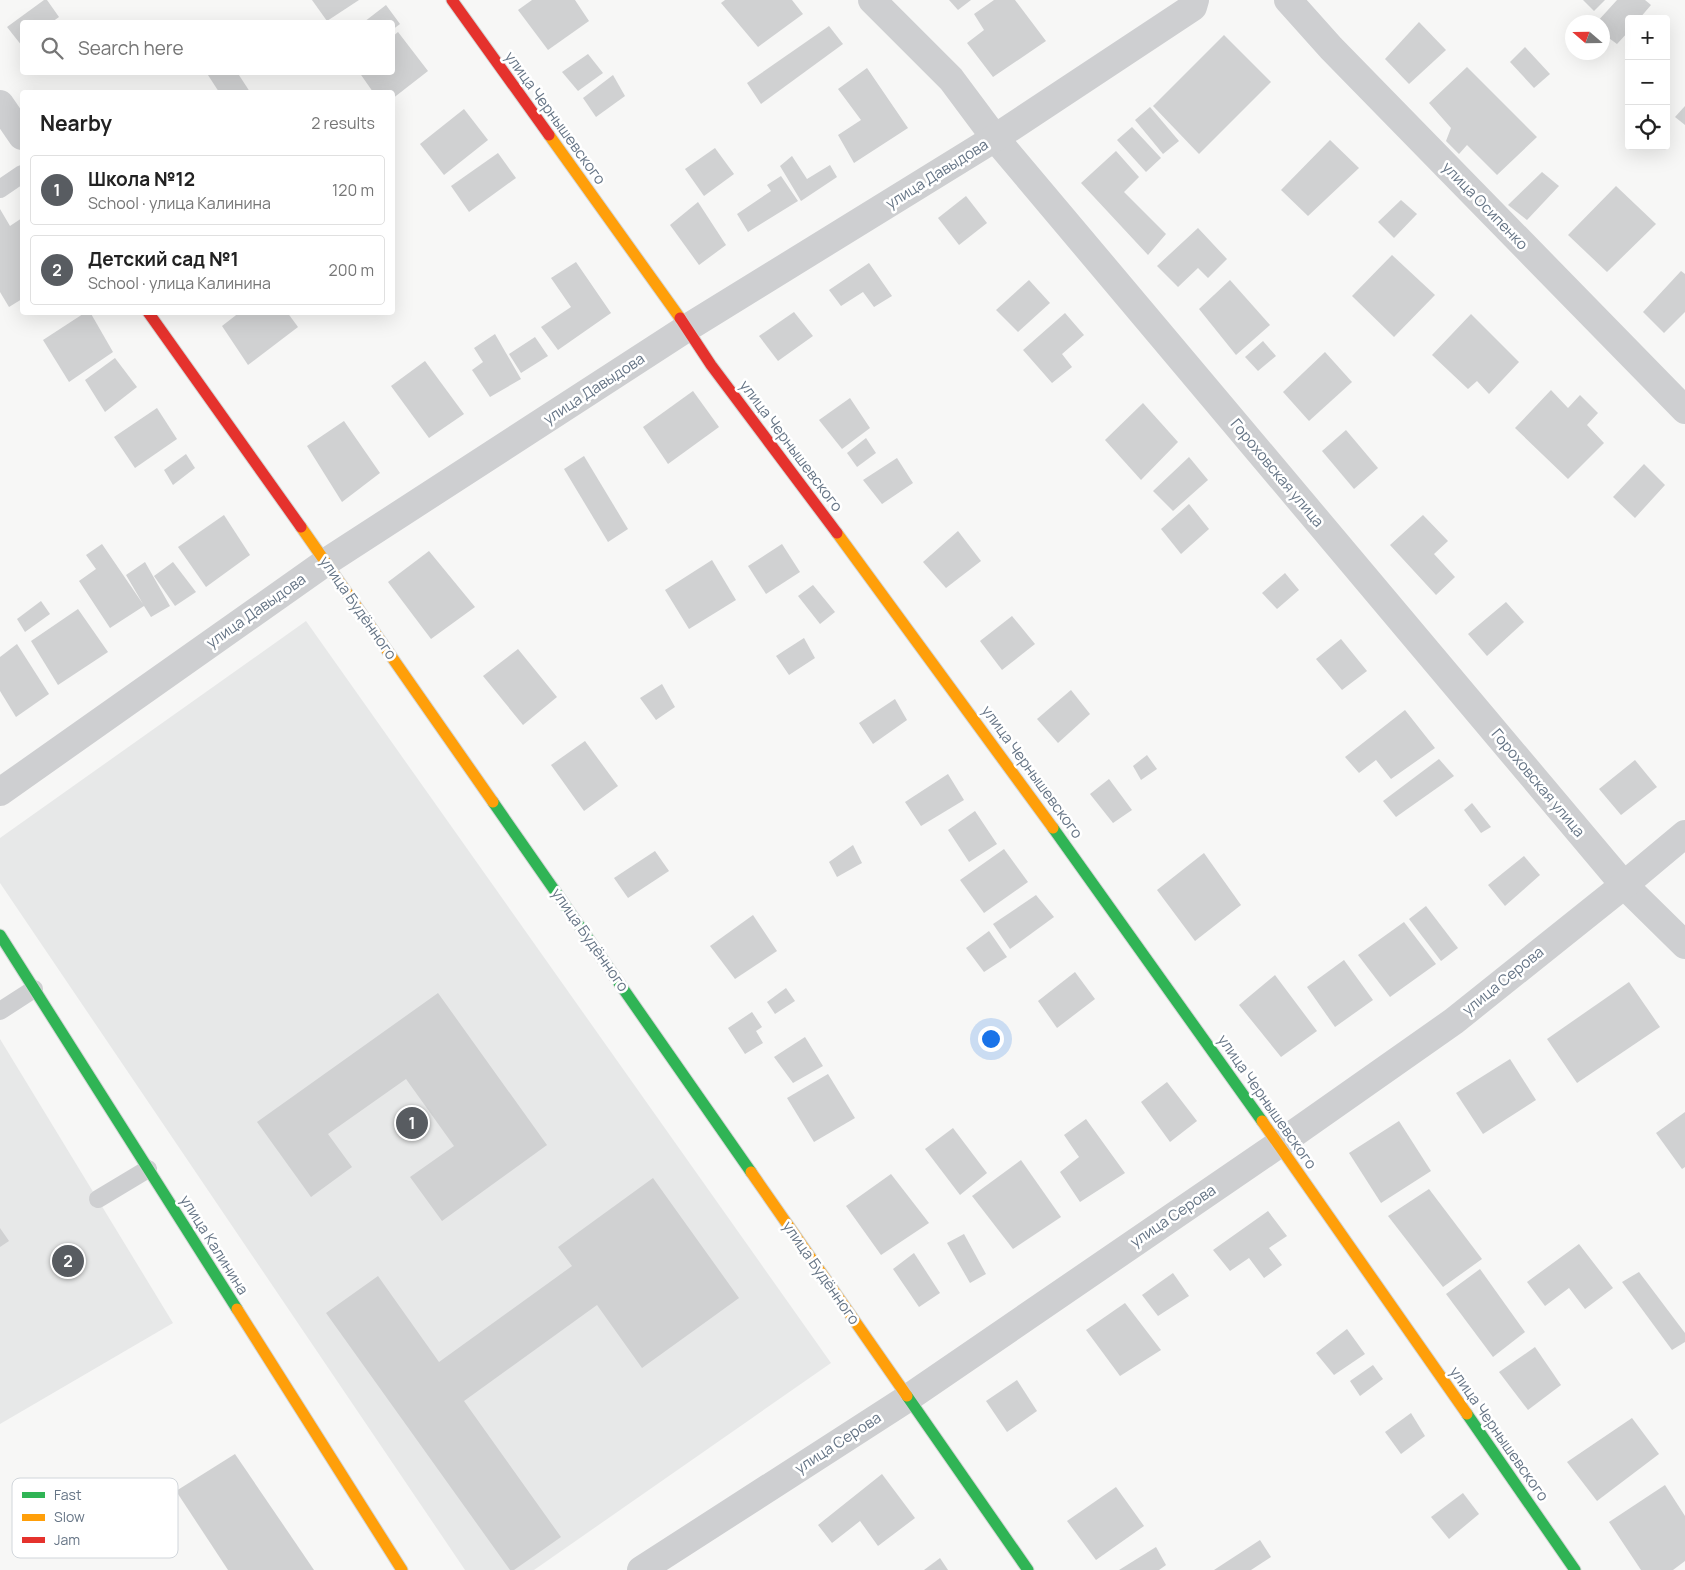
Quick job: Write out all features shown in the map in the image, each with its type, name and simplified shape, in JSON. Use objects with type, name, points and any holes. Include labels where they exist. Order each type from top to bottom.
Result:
[{"type":"street","name":"улица Чернышевского","points":[[452,0],[687,328],[717,373],[936,665],[1107,902],[1279,1144],[1575,1570]]},
{"type":"street","name":"Гороховская улица","points":[[872,0],[951,79],[995,138],[1624,885],[1685,945]]},
{"type":"street","name":"улица Давыдова","points":[[0,792],[326,562],[687,328],[995,138],[1193,7],[1195,0]]},
{"type":"street","name":"улица Осипенко","points":[[1288,0],[1331,48],[1685,410]]},
{"type":"street","points":[[0,104],[20,133]]},
{"type":"street","name":"улица Будённого","points":[[150,315],[326,562],[1028,1570]]},
{"type":"street","name":"улица Серова","points":[[641,1570],[908,1398],[1279,1144],[1454,1021],[1685,834]]},
{"type":"street","name":"улица Калинина","points":[[0,935],[402,1570]]},
{"type":"lane","points":[[0,189],[20,175]]},
{"type":"lane","points":[[0,1011],[34,989]]},
{"type":"lane","points":[[98,1199],[148,1169]]},
{"type":"shaded area","points":[[306,621],[831,1363],[534,1570],[465,1570],[0,883],[0,838]]},
{"type":"shaded area","points":[[0,1039],[173,1323],[0,1424]]},
{"type":"building","points":[[44,0],[47,0],[59,17],[55,20],[20,20],[20,43],[7,27]]},
{"type":"building","points":[[312,0],[359,0],[329,20],[326,20]]},
{"type":"building","points":[[532,0],[575,0],[589,21],[548,50],[518,10]]},
{"type":"building","points":[[725,0],[792,0],[803,14],[758,47],[721,3]]},
{"type":"building","points":[[949,0],[971,0],[958,10]]},
{"type":"building","points":[[994,0],[1015,0],[1046,41],[993,77],[967,43],[984,30],[974,14]]},
{"type":"building","points":[[1583,0],[1605,0],[1594,11]]},
{"type":"building","points":[[1617,0],[1645,0],[1651,5],[1642,15],[1625,15],[1625,35],[1617,44],[1610,39],[1610,15],[1603,15]]},
{"type":"building","points":[[386,5],[400,24],[395,28],[395,20],[367,20]]},
{"type":"building","points":[[1419,22],[1446,50],[1409,84],[1385,59]]},
{"type":"building","points":[[829,26],[843,44],[761,104],[747,83]]},
{"type":"building","points":[[398,32],[428,71],[395,97],[395,90],[372,90],[361,75],[395,75],[395,34]]},
{"type":"building","points":[[1224,35],[1271,82],[1199,154],[1153,106]]},
{"type":"building","points":[[1525,47],[1550,74],[1534,88],[1510,62]]},
{"type":"building","points":[[588,54],[603,73],[578,91],[562,72]]},
{"type":"building","points":[[1467,67],[1537,137],[1497,175],[1467,145],[1459,154],[1446,141],[1451,128],[1429,103]]},
{"type":"building","points":[[867,68],[908,128],[854,163],[838,135],[861,120],[838,89]]},
{"type":"building","points":[[208,75],[239,75],[249,90],[218,90]]},
{"type":"building","points":[[613,75],[625,96],[596,117],[583,98]]},
{"type":"building","points":[[1685,106],[1685,125],[1675,117]]},
{"type":"building","points":[[1150,107],[1179,141],[1163,154],[1135,120]]},
{"type":"building","points":[[464,109],[488,140],[444,175],[420,144]]},
{"type":"building","points":[[1132,127],[1161,158],[1146,172],[1117,140]]},
{"type":"building","points":[[1330,140],[1359,168],[1308,216],[1281,190]]},
{"type":"building","points":[[715,148],[734,174],[704,196],[685,169]]},
{"type":"building","points":[[1116,151],[1139,177],[1124,192],[1166,234],[1148,255],[1081,183]]},
{"type":"building","points":[[498,153],[516,178],[469,212],[451,186]]},
{"type":"building","points":[[792,156],[807,179],[830,165],[837,177],[801,201],[780,166]]},
{"type":"building","points":[[1542,172],[1559,186],[1527,220],[1508,205]]},
{"type":"building","points":[[781,176],[798,201],[748,232],[737,214],[771,191],[767,185]]},
{"type":"building","points":[[1616,186],[1656,224],[1607,272],[1568,235]]},
{"type":"building","points":[[966,196],[987,223],[959,245],[938,218]]},
{"type":"building","points":[[1401,200],[1417,214],[1394,238],[1378,222]]},
{"type":"building","points":[[698,202],[726,245],[699,265],[670,225]]},
{"type":"building","points":[[0,209],[10,226],[20,219],[20,300],[9,307],[0,292]]},
{"type":"building","points":[[1198,228],[1227,259],[1208,278],[1198,268],[1178,287],[1157,266]]},
{"type":"building","points":[[1392,255],[1435,295],[1394,337],[1352,296]]},
{"type":"building","points":[[576,262],[611,313],[558,350],[541,327],[571,307],[551,278]]},
{"type":"building","points":[[869,263],[892,296],[874,307],[863,292],[841,306],[829,290]]},
{"type":"building","points":[[1681,271],[1685,274],[1685,312],[1664,333],[1643,312]]},
{"type":"building","points":[[1029,280],[1050,303],[1018,332],[996,310]]},
{"type":"building","points":[[1230,280],[1270,325],[1236,355],[1199,309]]},
{"type":"building","points":[[794,312],[813,336],[778,361],[759,336]]},
{"type":"building","points":[[1065,313],[1084,335],[1062,354],[1072,367],[1052,383],[1023,350]]},
{"type":"building","points":[[1471,314],[1519,362],[1489,394],[1477,381],[1468,389],[1432,355]]},
{"type":"building","points":[[81,315],[92,315],[113,352],[69,382],[43,340]]},
{"type":"building","points":[[236,315],[289,315],[298,327],[248,365],[222,326]]},
{"type":"building","points":[[495,334],[521,379],[490,397],[472,370],[483,362],[474,348]]},
{"type":"building","points":[[535,337],[548,356],[521,373],[509,354]]},
{"type":"building","points":[[1263,341],[1276,356],[1258,371],[1245,357]]},
{"type":"building","points":[[1325,352],[1352,382],[1309,421],[1283,392]]},
{"type":"building","points":[[115,358],[137,387],[105,412],[85,380]]},
{"type":"building","points":[[425,361],[464,414],[429,438],[391,386]]},
{"type":"building","points":[[1551,390],[1568,408],[1580,395],[1598,413],[1587,425],[1604,443],[1568,479],[1515,428]]},
{"type":"building","points":[[693,391],[719,427],[668,464],[643,427]]},
{"type":"building","points":[[850,398],[870,428],[842,449],[819,420]]},
{"type":"building","points":[[1143,403],[1178,442],[1141,480],[1105,440]]},
{"type":"building","points":[[157,408],[177,439],[135,468],[114,437]]},
{"type":"building","points":[[344,421],[380,473],[342,502],[307,446]]},
{"type":"building","points":[[1346,430],[1378,468],[1354,489],[1322,451]]},
{"type":"building","points":[[866,438],[876,453],[857,467],[847,453]]},
{"type":"building","points":[[186,454],[195,468],[173,485],[164,470]]},
{"type":"building","points":[[584,456],[628,529],[608,542],[564,469]]},
{"type":"building","points":[[1189,457],[1208,480],[1173,511],[1153,491]]},
{"type":"building","points":[[897,458],[913,483],[882,504],[863,480]]},
{"type":"building","points":[[1644,464],[1665,485],[1635,518],[1613,497]]},
{"type":"building","points":[[1189,504],[1209,529],[1181,554],[1161,529]]},
{"type":"building","points":[[224,515],[250,555],[206,587],[178,547]]},
{"type":"building","points":[[1423,515],[1448,541],[1434,554],[1455,577],[1436,595],[1390,545]]},
{"type":"building","points":[[958,531],[981,561],[946,588],[923,562]]},
{"type":"building","points":[[102,544],[143,604],[126,575],[145,562],[170,606],[151,617],[144,606],[110,628],[79,581],[96,569],[86,555]]},
{"type":"building","points":[[782,544],[800,572],[766,594],[748,566]]},
{"type":"building","points":[[429,551],[475,607],[431,639],[388,582]]},
{"type":"building","points":[[712,560],[736,600],[689,629],[665,590]]},
{"type":"building","points":[[173,562],[196,592],[175,606],[154,576]]},
{"type":"building","points":[[1285,573],[1299,590],[1277,609],[1262,593]]},
{"type":"building","points":[[813,585],[835,612],[820,624],[798,596]]},
{"type":"building","points":[[41,601],[50,614],[25,632],[17,619]]},
{"type":"building","points":[[1506,602],[1524,622],[1487,656],[1468,634]]},
{"type":"building","points":[[78,609],[108,652],[58,685],[31,641]]},
{"type":"building","points":[[1012,616],[1035,644],[1002,670],[980,641]]},
{"type":"building","points":[[804,638],[815,658],[789,675],[776,656]]},
{"type":"building","points":[[1341,639],[1367,671],[1342,690],[1316,659]]},
{"type":"building","points":[[17,644],[49,694],[16,717],[0,691],[0,657]]},
{"type":"building","points":[[518,649],[557,697],[523,725],[483,676]]},
{"type":"building","points":[[662,684],[675,707],[656,720],[640,698]]},
{"type":"building","points":[[1071,690],[1090,714],[1058,743],[1037,719]]},
{"type":"building","points":[[895,699],[907,720],[873,744],[859,723]]},
{"type":"building","points":[[1405,710],[1435,748],[1391,779],[1376,760],[1359,773],[1345,757]]},
{"type":"building","points":[[585,741],[618,786],[584,811],[551,765]]},
{"type":"building","points":[[1147,755],[1157,769],[1141,780],[1133,766]]},
{"type":"building","points":[[1439,759],[1454,776],[1396,817],[1383,801]]},
{"type":"building","points":[[1635,760],[1657,787],[1621,815],[1599,789]]},
{"type":"building","points":[[948,774],[964,800],[921,826],[905,802]]},
{"type":"building","points":[[1109,779],[1132,810],[1113,823],[1090,794]]},
{"type":"building","points":[[1472,803],[1491,827],[1481,833],[1464,810]]},
{"type":"building","points":[[975,811],[997,844],[969,862],[948,830]]},
{"type":"building","points":[[853,845],[862,863],[837,877],[829,862]]},
{"type":"building","points":[[1004,849],[1028,882],[984,913],[960,880]]},
{"type":"building","points":[[655,851],[669,871],[628,898],[614,878]]},
{"type":"building","points":[[1204,853],[1241,905],[1195,941],[1157,890]]},
{"type":"building","points":[[1524,856],[1540,875],[1505,906],[1488,885]]},
{"type":"building","points":[[1036,895],[1054,917],[1010,949],[993,924]]},
{"type":"building","points":[[1426,906],[1458,948],[1441,961],[1409,919]]},
{"type":"building","points":[[753,915],[777,951],[735,979],[710,946]]},
{"type":"building","points":[[1404,922],[1436,964],[1390,997],[1358,955]]},
{"type":"building","points":[[989,931],[1007,957],[984,972],[966,948]]},
{"type":"building","points":[[1344,960],[1373,1000],[1335,1027],[1307,987]]},
{"type":"building","points":[[1075,972],[1095,999],[1057,1028],[1038,1001]]},
{"type":"building","points":[[1275,975],[1317,1031],[1281,1057],[1239,1005]]},
{"type":"building","points":[[1629,982],[1660,1027],[1577,1083],[1547,1039]]},
{"type":"building","points":[[786,988],[795,1001],[775,1014],[767,1002]]},
{"type":"building","points":[[438,993],[547,1145],[442,1221],[410,1177],[454,1146],[406,1079],[328,1134],[352,1167],[311,1197],[257,1122]]},
{"type":"building","points":[[752,1012],[762,1027],[756,1031],[763,1043],[745,1054],[728,1028]]},
{"type":"building","points":[[805,1037],[823,1066],[793,1083],[774,1057]]},
{"type":"building","points":[[1510,1059],[1536,1100],[1483,1134],[1456,1093]]},
{"type":"building","points":[[828,1074],[855,1118],[814,1142],[787,1098]]},
{"type":"building","points":[[1167,1082],[1197,1121],[1170,1142],[1141,1102]]},
{"type":"building","points":[[1685,1112],[1685,1167],[1682,1169],[1656,1133]]},
{"type":"building","points":[[1086,1119],[1125,1173],[1080,1202],[1060,1172],[1079,1157],[1064,1135]]},
{"type":"building","points":[[1399,1121],[1431,1171],[1381,1203],[1349,1153]]},
{"type":"building","points":[[953,1128],[987,1173],[960,1195],[925,1149]]},
{"type":"building","points":[[1021,1160],[1061,1217],[1013,1249],[972,1196]]},
{"type":"building","points":[[891,1174],[929,1223],[881,1255],[846,1206]]},
{"type":"building","points":[[653,1178],[739,1298],[642,1368],[597,1305],[464,1401],[561,1537],[514,1570],[510,1570],[326,1313],[378,1276],[439,1362],[572,1266],[558,1247]]},
{"type":"building","points":[[1429,1189],[1482,1259],[1443,1287],[1388,1216]]},
{"type":"building","points":[[1268,1211],[1287,1236],[1269,1248],[1282,1265],[1264,1278],[1249,1258],[1230,1271],[1213,1250]]},
{"type":"building","points":[[0,1228],[9,1241],[0,1247]]},
{"type":"building","points":[[964,1234],[986,1274],[970,1283],[947,1243]]},
{"type":"building","points":[[1579,1244],[1613,1288],[1585,1309],[1569,1288],[1545,1306],[1527,1282]]},
{"type":"building","points":[[914,1253],[940,1293],[919,1307],[893,1269]]},
{"type":"building","points":[[1480,1269],[1525,1332],[1493,1357],[1446,1294]]},
{"type":"building","points":[[1639,1272],[1685,1333],[1685,1342],[1672,1350],[1622,1282]]},
{"type":"building","points":[[1173,1273],[1189,1296],[1158,1316],[1142,1295]]},
{"type":"building","points":[[1125,1303],[1161,1350],[1120,1376],[1086,1330]]},
{"type":"building","points":[[1347,1329],[1365,1354],[1334,1375],[1316,1353]]},
{"type":"building","points":[[1535,1347],[1561,1385],[1528,1410],[1499,1372]]},
{"type":"building","points":[[1373,1365],[1383,1379],[1360,1396],[1350,1381]]},
{"type":"building","points":[[1017,1380],[1037,1411],[1007,1432],[986,1401]]},
{"type":"building","points":[[1411,1413],[1425,1436],[1401,1454],[1385,1432]]},
{"type":"building","points":[[1632,1418],[1659,1454],[1597,1501],[1567,1462]]},
{"type":"building","points":[[235,1454],[314,1570],[228,1570],[178,1494],[178,1490]]},
{"type":"building","points":[[882,1474],[915,1518],[878,1546],[860,1521],[832,1543],[818,1525]]},
{"type":"building","points":[[1665,1485],[1685,1516],[1685,1561],[1673,1570],[1641,1570],[1609,1522]]},
{"type":"building","points":[[1116,1487],[1144,1526],[1096,1560],[1067,1521]]},
{"type":"building","points":[[1463,1493],[1479,1514],[1449,1539],[1431,1517]]},
{"type":"building","points":[[1260,1540],[1271,1557],[1251,1570],[1214,1570]]},
{"type":"building","points":[[1156,1547],[1166,1565],[1159,1570],[1119,1570]]},
{"type":"building","points":[[940,1558],[948,1570],[924,1570]]},
{"type":"traffic: fast","points":[[493,802],[751,1172]]},
{"type":"traffic: fast","points":[[1053,828],[1262,1121]]},
{"type":"traffic: fast","points":[[0,935],[237,1309]]},
{"type":"traffic: fast","points":[[907,1396],[1028,1570]]},
{"type":"traffic: fast","points":[[1467,1414],[1575,1570]]},
{"type":"traffic: slow","points":[[549,135],[680,318]]},
{"type":"traffic: slow","points":[[301,527],[493,802]]},
{"type":"traffic: slow","points":[[837,533],[1053,828]]},
{"type":"traffic: slow","points":[[1262,1121],[1467,1414]]},
{"type":"traffic: slow","points":[[751,1172],[907,1396]]},
{"type":"traffic: slow","points":[[237,1309],[402,1570]]},
{"type":"traffic: jam","points":[[452,0],[549,135]]},
{"type":"traffic: jam","points":[[150,315],[301,527]]},
{"type":"traffic: jam","points":[[680,318],[711,365],[837,533]]},
{"type":"place","name":"Школа №12","points":[[412,1123]]},
{"type":"place","name":"Детский сад №1","points":[[68,1261]]}]
